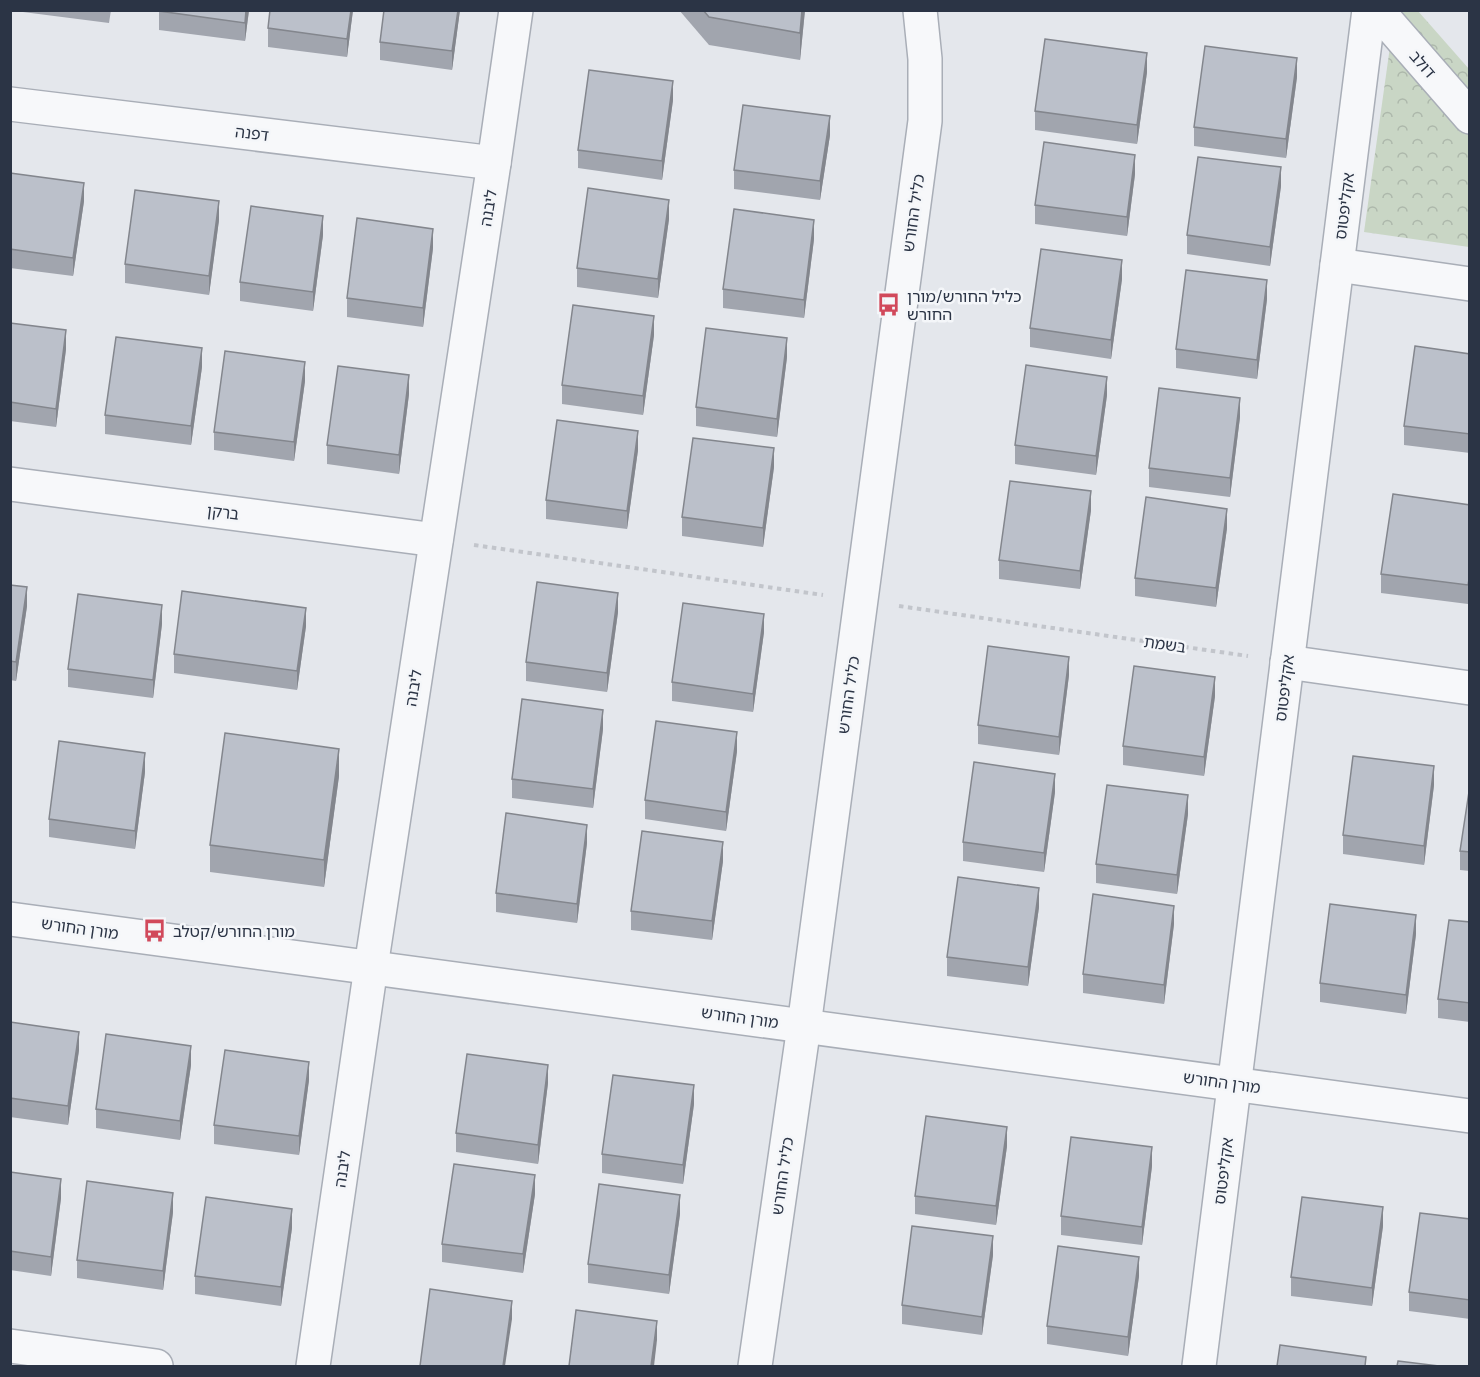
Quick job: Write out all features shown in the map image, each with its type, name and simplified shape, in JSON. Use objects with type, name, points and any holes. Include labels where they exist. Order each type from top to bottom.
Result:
[{"type":"street","name":"ליבנה","points":[[313,1366],[371,967],[495,163],[516,10]]},
{"type":"street","name":"אקליפטוס","points":[[1199,1366],[1369,10]]},
{"type":"street","name":"דולב","points":[[1377,10],[1470,117]]},
{"type":"street","name":"כליל החורש","points":[[755,1366],[804,1026],[925,121],[925,59],[920,14]]},
{"type":"street","name":"דפנה","points":[[10,104],[495,163]]},
{"type":"street","points":[[1337,265],[1470,284]]},
{"type":"street","name":"ברקן","points":[[10,484],[436,540]]},
{"type":"street","points":[[1287,662],[1470,688]]},
{"type":"street","name":"מורן החורש","points":[[10,919],[1470,1116]]},
{"type":"street","points":[[10,1346],[156,1366]]},
{"type":"path","name":"בשמת","points":[[436,540],[1287,662]]},
{"type":"green space","points":[[1395,11],[1418,11],[1469,69],[1469,247],[1364,232]]},
{"type":"building","points":[[159,10],[246,10],[245,23]]},
{"type":"building","points":[[270,10],[351,10],[347,39],[268,28]]},
{"type":"building","points":[[384,10],[458,10],[452,51],[380,42]]},
{"type":"building","points":[[703,10],[802,10],[800,33],[709,17]]},
{"type":"building","points":[[1045,39],[1147,53],[1137,125],[1035,111]]},
{"type":"building","points":[[1205,46],[1297,58],[1286,139],[1194,127]]},
{"type":"building","points":[[589,70],[673,81],[662,161],[578,150]]},
{"type":"building","points":[[743,105],[830,116],[820,181],[734,170]]},
{"type":"building","points":[[1044,142],[1135,155],[1127,217],[1035,205]]},
{"type":"building","points":[[1198,157],[1281,167],[1270,247],[1187,235]]},
{"type":"building","points":[[10,173],[84,183],[73,258],[10,249]]},
{"type":"building","points":[[588,188],[669,200],[658,279],[577,268]]},
{"type":"building","points":[[135,190],[219,201],[209,276],[125,264]]},
{"type":"building","points":[[251,206],[323,216],[313,292],[240,282]]},
{"type":"building","points":[[734,209],[814,220],[804,300],[723,289]]},
{"type":"building","points":[[357,218],[433,229],[423,308],[347,298]]},
{"type":"building","points":[[1041,249],[1122,260],[1111,340],[1030,328]]},
{"type":"building","points":[[1186,270],[1267,280],[1257,360],[1176,349]]},
{"type":"building","points":[[573,305],[654,316],[643,396],[562,385]]},
{"type":"building","points":[[10,323],[66,330],[56,409],[10,402]]},
{"type":"building","points":[[706,328],[787,338],[777,419],[696,407]]},
{"type":"building","points":[[116,337],[202,348],[191,426],[105,415]]},
{"type":"building","points":[[1415,346],[1470,354],[1470,434],[1404,426]]},
{"type":"building","points":[[225,351],[305,362],[294,442],[214,432]]},
{"type":"building","points":[[1026,365],[1107,377],[1096,456],[1015,445]]},
{"type":"building","points":[[338,366],[409,375],[399,455],[327,445]]},
{"type":"building","points":[[1159,388],[1240,398],[1230,478],[1149,468]]},
{"type":"building","points":[[557,420],[638,431],[627,511],[546,500]]},
{"type":"building","points":[[693,438],[774,448],[763,528],[682,517]]},
{"type":"building","points":[[1010,481],[1091,491],[1080,571],[999,560]]},
{"type":"building","points":[[1393,494],[1470,505],[1468,585],[1381,574]]},
{"type":"building","points":[[1146,497],[1227,509],[1216,588],[1135,578]]},
{"type":"building","points":[[537,582],[618,593],[607,673],[526,662]]},
{"type":"building","points":[[10,585],[27,587],[16,662],[10,661]]},
{"type":"building","points":[[182,591],[306,608],[297,671],[174,654]]},
{"type":"building","points":[[78,594],[162,605],[153,680],[68,669]]},
{"type":"building","points":[[683,603],[764,614],[753,694],[672,682]]},
{"type":"building","points":[[988,646],[1069,657],[1059,737],[978,725]]},
{"type":"building","points":[[1134,666],[1215,677],[1204,757],[1123,746]]},
{"type":"building","points":[[522,699],[603,710],[593,789],[512,779]]},
{"type":"building","points":[[656,721],[737,732],[726,812],[645,800]]},
{"type":"building","points":[[225,733],[339,749],[324,860],[210,845]]},
{"type":"building","points":[[59,741],[145,753],[135,831],[49,819]]},
{"type":"building","points":[[1353,756],[1434,766],[1424,846],[1343,835]]},
{"type":"building","points":[[974,762],[1055,774],[1044,853],[963,842]]},
{"type":"building","points":[[1107,785],[1188,795],[1177,875],[1096,864]]},
{"type":"building","points":[[1470,785],[1470,852],[1460,851]]},
{"type":"building","points":[[506,813],[587,825],[577,904],[496,893]]},
{"type":"building","points":[[642,831],[723,842],[712,921],[631,911]]},
{"type":"building","points":[[958,877],[1039,888],[1028,967],[947,957]]},
{"type":"building","points":[[1093,894],[1174,906],[1164,985],[1083,974]]},
{"type":"building","points":[[1330,904],[1416,915],[1406,995],[1320,983]]},
{"type":"building","points":[[1449,920],[1470,922],[1470,1003],[1438,999]]},
{"type":"building","points":[[10,1022],[79,1032],[68,1106],[10,1098]]},
{"type":"building","points":[[106,1034],[191,1046],[180,1121],[96,1109]]},
{"type":"building","points":[[225,1050],[309,1062],[299,1136],[214,1125]]},
{"type":"building","points":[[467,1054],[548,1065],[538,1145],[456,1133]]},
{"type":"building","points":[[613,1075],[694,1085],[683,1165],[602,1154]]},
{"type":"building","points":[[926,1116],[1007,1127],[996,1206],[915,1196]]},
{"type":"building","points":[[1071,1137],[1152,1147],[1142,1227],[1061,1216]]},
{"type":"building","points":[[454,1164],[535,1175],[523,1254],[442,1244]]},
{"type":"building","points":[[10,1172],[61,1179],[51,1257],[10,1251]]},
{"type":"building","points":[[87,1181],[173,1193],[163,1271],[77,1260]]},
{"type":"building","points":[[599,1184],[680,1195],[669,1275],[588,1264]]},
{"type":"building","points":[[206,1197],[292,1209],[281,1287],[195,1276]]},
{"type":"building","points":[[1302,1197],[1383,1207],[1372,1288],[1291,1277]]},
{"type":"building","points":[[1420,1213],[1470,1219],[1470,1300],[1409,1292]]},
{"type":"building","points":[[912,1226],[993,1236],[982,1317],[902,1305]]},
{"type":"building","points":[[1058,1246],[1139,1257],[1128,1337],[1047,1326]]},
{"type":"building","points":[[430,1289],[512,1301],[503,1366],[420,1366]]},
{"type":"building","points":[[576,1310],[657,1321],[651,1366],[569,1366]]},
{"type":"building","points":[[1280,1345],[1366,1357],[1365,1366],[1277,1366]]},
{"type":"building","points":[[1398,1361],[1439,1366],[1397,1366]]},
{"type":"place","name":"כליל החורש/מורן החורש","points":[[889,305]]},
{"type":"place","name":"מורן החורש/קטלב","points":[[155,931]]}]
